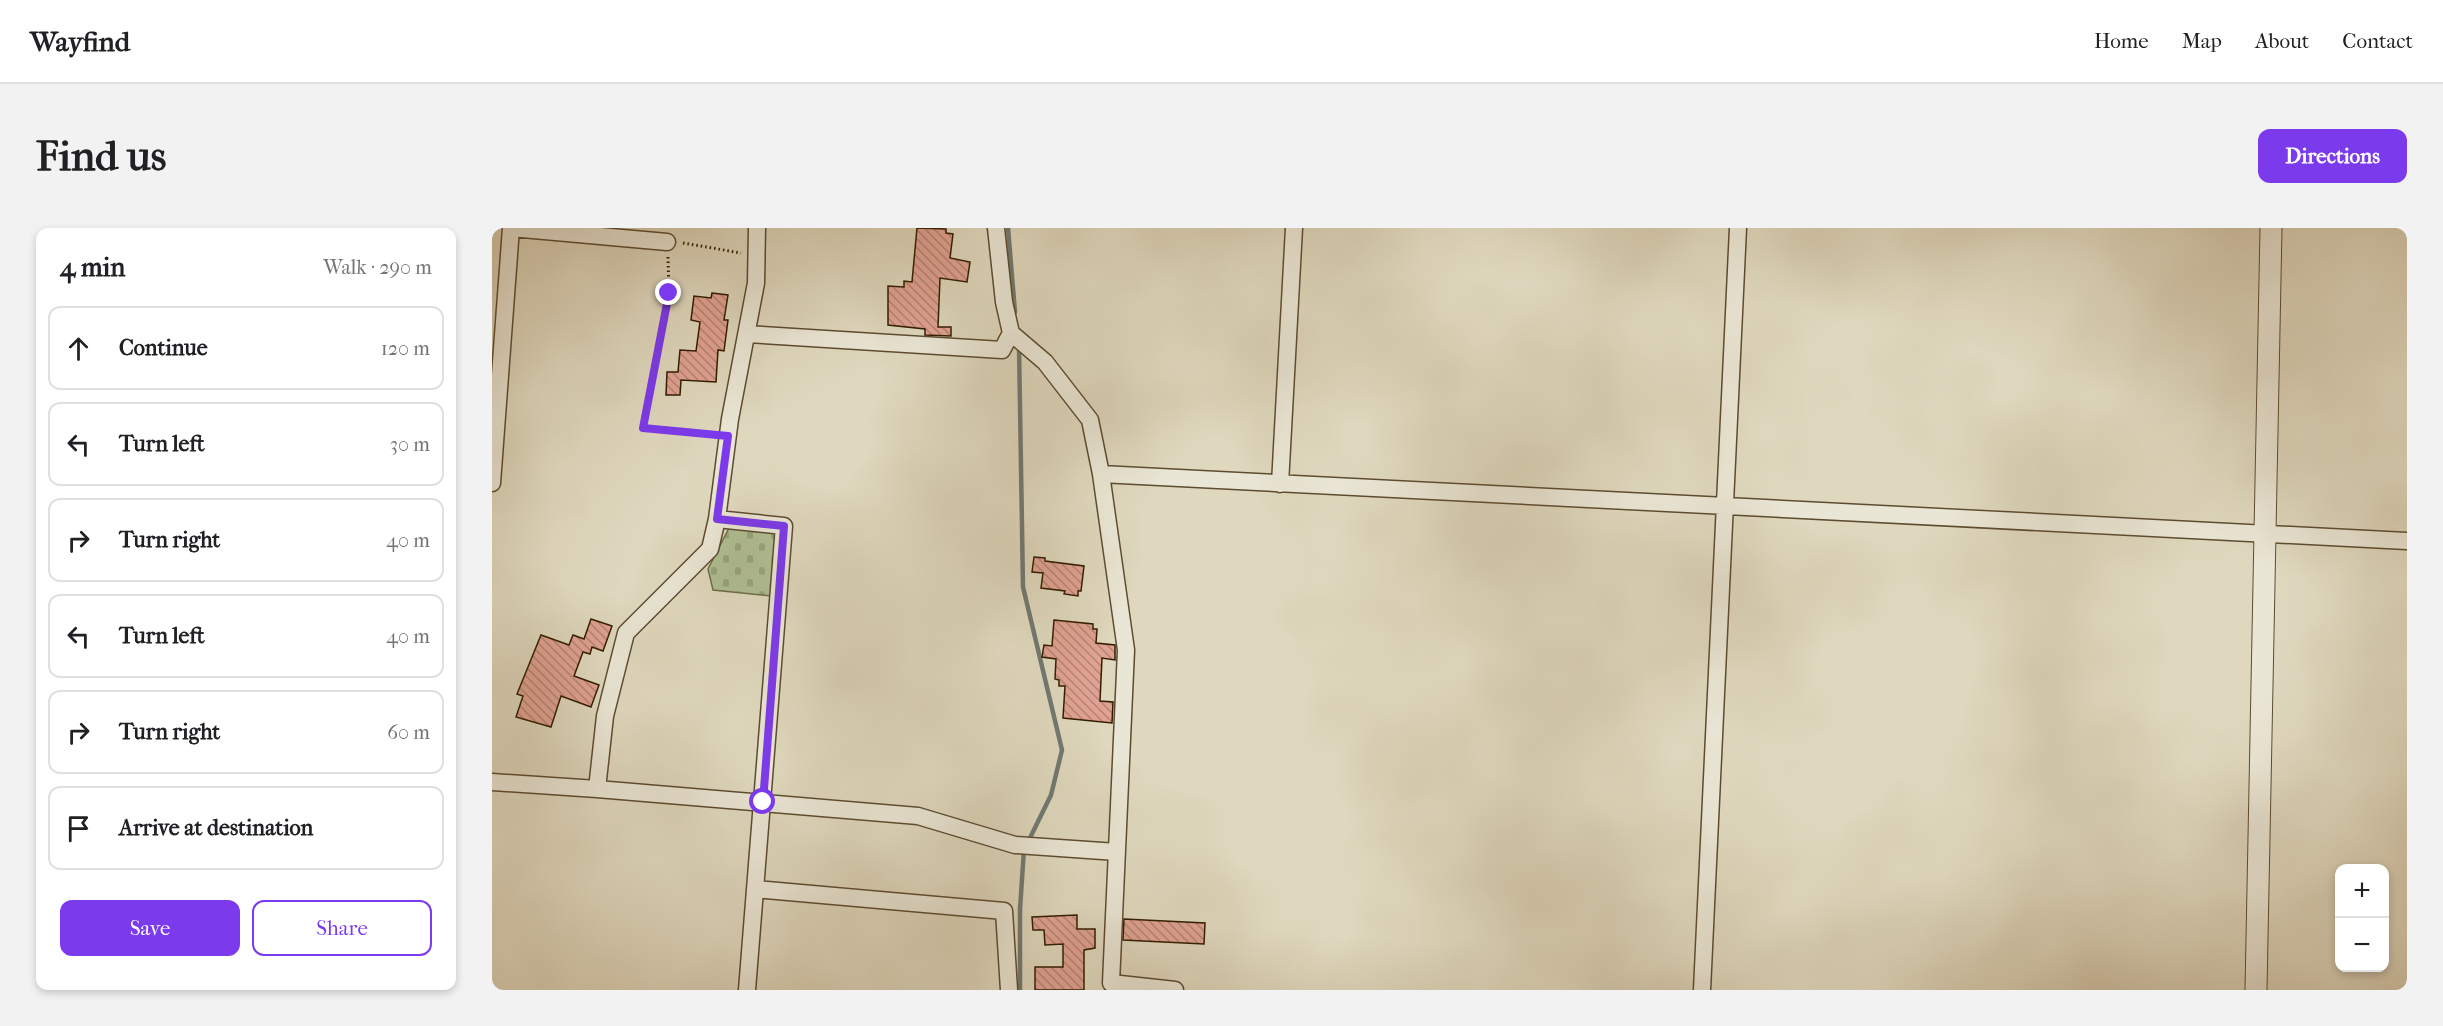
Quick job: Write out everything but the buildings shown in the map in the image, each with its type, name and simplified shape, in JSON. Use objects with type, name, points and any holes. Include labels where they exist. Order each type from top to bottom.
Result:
[{"type":"street","points":[[492,483],[511,228],[667,242]]},
{"type":"street","points":[[597,789],[605,716],[626,633],[710,549],[717,519],[728,436],[747,334],[757,255],[757,228]]},
{"type":"street","points":[[996,228],[1004,302],[1011,333],[1045,362],[1090,420],[1101,474],[1126,650],[1111,984],[1175,990]]},
{"type":"street","points":[[1280,484],[1294,228]]},
{"type":"street","points":[[1701,990],[1738,228]]},
{"type":"street","points":[[2256,990],[2271,228]]},
{"type":"street","points":[[747,334],[1002,350],[1011,333]]},
{"type":"street","points":[[1101,474],[2407,541]]},
{"type":"street","points":[[717,519],[784,526],[747,990]]},
{"type":"street","points":[[492,782],[918,816],[1024,846],[1117,852]]},
{"type":"street","points":[[755,889],[1004,911],[1009,990]]},
{"type":"path","points":[[728,436],[643,428],[669,293],[667,242],[757,255]]},
{"type":"green space","points":[[729,528],[775,531],[777,535],[771,596],[713,590],[708,569]]},
{"type":"waterway","points":[[1008,228],[1015,312]]},
{"type":"waterway","points":[[1019,346],[1023,587],[1062,750],[1051,795],[1028,842]]},
{"type":"waterway","points":[[1020,990],[1020,909],[1024,849]]},
{"type":"route","points":[[669,293],[643,428],[728,436],[717,519],[784,526],[763,802]]}]
